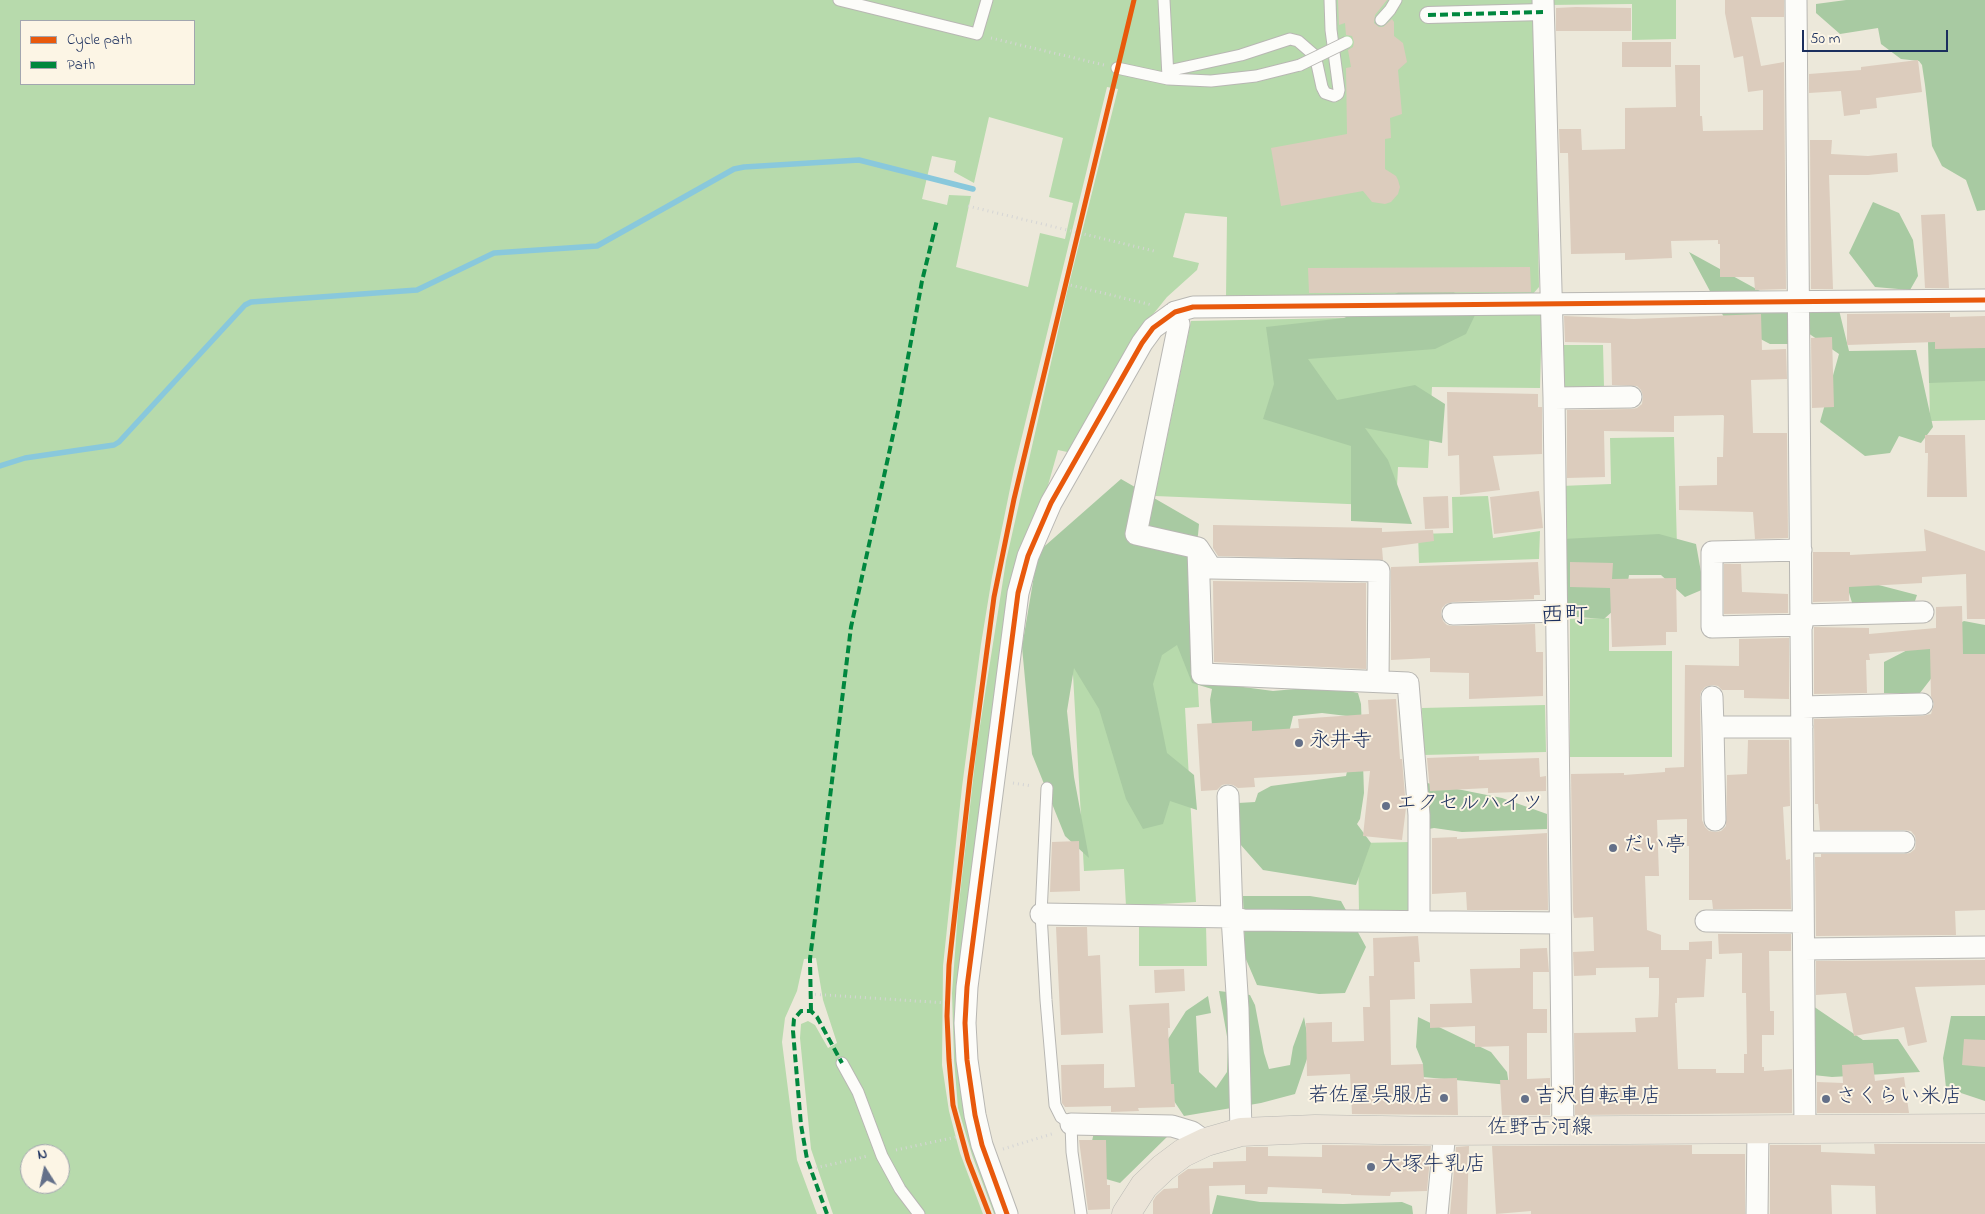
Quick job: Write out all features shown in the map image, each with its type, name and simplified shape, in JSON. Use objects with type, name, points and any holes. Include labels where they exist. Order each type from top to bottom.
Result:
[{"type":"main road","name":"佐野古河線","points":[[1126,1214],[1144,1186],[1183,1153],[1206,1142],[1241,1132],[1315,1129],[1445,1131],[1985,1128]]},
{"type":"street","points":[[1796,0],[1805,1129]]},
{"type":"street","points":[[1428,14],[1543,6],[1554,398],[1563,1130]]},
{"type":"street","points":[[1007,1214],[982,1146],[976,1122],[967,1060],[965,1023],[1018,593],[1028,556],[1051,503],[1142,343],[1153,328],[1175,312],[1210,307],[1985,300]]},
{"type":"street","points":[[1175,312],[1179,324],[1136,534],[1198,548],[1211,568],[1379,571],[1378,681]]},
{"type":"street","points":[[1554,398],[1631,397]]},
{"type":"street","points":[[1198,548],[1202,674],[1408,683],[1419,815],[1418,921]]},
{"type":"street","points":[[1801,550],[1712,552],[1712,626],[1924,612]]},
{"type":"street","points":[[1453,614],[1557,612]]},
{"type":"street","points":[[1712,697],[1715,820]]},
{"type":"street","points":[[1713,727],[1922,704]]},
{"type":"street","points":[[1228,796],[1232,917],[1238,1009],[1241,1132]]},
{"type":"street","points":[[1803,842],[1904,842]]},
{"type":"street","points":[[1041,914],[1232,917],[1243,920],[1560,923]]},
{"type":"street","points":[[1706,921],[1803,922]]},
{"type":"street","points":[[1804,949],[1985,947]]},
{"type":"street","points":[[1064,1128],[1172,1126],[1192,1132],[1206,1142]]},
{"type":"street","points":[[1757,1214],[1758,1129]]},
{"type":"street","points":[[1437,1214],[1445,1131]]},
{"type":"lane","points":[[839,0],[977,34],[987,0]]},
{"type":"lane","points":[[1164,0],[1168,75]]},
{"type":"lane","points":[[1168,75],[1290,39],[1298,41],[1313,54],[1322,87],[1325,92],[1334,96],[1338,94],[1338,90],[1331,30],[1330,0]]},
{"type":"lane","points":[[1381,20],[1396,0]]},
{"type":"lane","points":[[1117,68],[1168,75],[1190,82],[1232,80],[1285,70],[1300,65],[1347,42]]},
{"type":"lane","points":[[1047,788],[1041,914],[1046,1000],[1055,1105],[1061,1117],[1072,1152],[1081,1214]]},
{"type":"lane","points":[[842,1064],[858,1092],[882,1156],[900,1189],[919,1214]]},
{"type":"path","points":[[977,34],[1117,68]]},
{"type":"path","points":[[968,206],[1154,251]]},
{"type":"path","points":[[1076,241],[1080,222]]},
{"type":"path","points":[[1063,293],[1068,275]]},
{"type":"path","points":[[1066,284],[1153,305]]},
{"type":"path","points":[[1011,783],[1047,788]]},
{"type":"path","points":[[810,994],[947,1003]]},
{"type":"path","points":[[947,1010],[948,994]]},
{"type":"path","points":[[959,1128],[964,1144]]},
{"type":"path","points":[[1001,1149],[1064,1128]]},
{"type":"green space","points":[[0,0],[1536,0],[1534,28],[1539,287],[1532,295],[1226,298],[1227,217],[1185,213],[1173,257],[1199,263],[1197,270],[1167,297],[1138,333],[1072,453],[1058,450],[1045,496],[962,957],[997,1214],[994,1214],[972,1155],[958,1108],[952,993],[958,912],[977,745],[1006,561],[1067,292],[1118,89],[1107,87],[1014,469],[992,577],[981,644],[962,787],[943,966],[942,1065],[949,1111],[960,1153],[983,1214],[833,1214],[811,1149],[800,1038],[801,1024],[808,1021],[815,1025],[828,1048],[837,1043],[823,1000],[816,958],[804,959],[797,991],[785,1018],[782,1042],[797,1160],[817,1214],[0,1214]],"holes":[[[989,117],[1063,138],[1049,197],[1073,203],[1065,239],[1040,233],[1028,287],[956,267],[971,196],[949,195],[947,205],[922,199],[932,156],[956,161],[954,172],[974,183]]]},
{"type":"green space","points":[[1548,0],[1676,0],[1676,39],[1632,40],[1632,4],[1548,5]]},
{"type":"green space","points":[[1846,0],[1985,0],[1985,210],[1977,211],[1966,180],[1942,166],[1932,146],[1922,65],[1919,61],[1901,59],[1881,44],[1878,28],[1840,34],[1816,13],[1816,4]]},
{"type":"green space","points":[[1873,202],[1899,213],[1913,240],[1918,276],[1910,290],[1875,287],[1849,253]]},
{"type":"green space","points":[[1689,252],[1791,308],[1791,344],[1770,344],[1726,321]]},
{"type":"green space","points":[[1432,268],[1475,315],[1466,334],[1435,349],[1308,359],[1337,400],[1415,385],[1445,404],[1442,443],[1365,428],[1388,460],[1412,524],[1351,521],[1351,446],[1263,419],[1274,384],[1266,327],[1344,318],[1397,293]]},
{"type":"green space","points":[[1808,310],[1839,310],[1849,351],[1916,350],[1933,427],[1921,443],[1899,436],[1890,453],[1865,456],[1820,422],[1839,354],[1805,331]]},
{"type":"green space","points":[[1542,314],[1540,388],[1432,387],[1428,468],[1398,467],[1396,506],[1155,496],[1191,321]]},
{"type":"green space","points":[[1985,338],[1985,381],[1929,383],[1928,342]]},
{"type":"green space","points":[[1561,345],[1603,345],[1604,387],[1563,389]]},
{"type":"green space","points":[[1985,371],[1985,420],[1930,421],[1929,372]]},
{"type":"green space","points":[[1674,437],[1677,547],[1563,550],[1561,486],[1611,484],[1610,438]]},
{"type":"green space","points":[[1121,479],[1199,524],[1198,535],[1190,560],[1193,648],[1221,684],[1273,691],[1335,688],[1358,693],[1361,704],[1364,793],[1360,819],[1357,824],[1371,843],[1356,885],[1263,870],[1240,844],[1238,803],[1255,802],[1258,793],[1271,786],[1346,776],[1352,749],[1347,716],[1322,713],[1293,716],[1287,741],[1267,745],[1251,730],[1212,726],[1210,700],[1212,689],[1192,683],[1177,645],[1162,655],[1153,684],[1167,753],[1194,775],[1197,810],[1170,801],[1163,824],[1143,829],[1126,799],[1099,709],[1074,668],[1067,711],[1074,777],[1089,858],[1065,836],[1032,754],[1022,647],[1038,552]]},
{"type":"green space","points":[[1488,496],[1493,538],[1540,531],[1539,559],[1419,563],[1418,534],[1453,533],[1452,497]]},
{"type":"green space","points":[[1659,534],[1696,544],[1704,589],[1685,597],[1661,575],[1629,575],[1625,600],[1604,619],[1564,616],[1563,539]]},
{"type":"green space","points":[[1844,576],[1917,595],[1914,604],[1853,606]]},
{"type":"green space","points":[[1194,614],[1199,707],[1185,708],[1196,902],[1126,906],[1124,869],[1084,871],[1070,621]]},
{"type":"green space","points":[[1609,618],[1609,651],[1672,651],[1672,757],[1570,757],[1570,619]]},
{"type":"green space","points":[[1964,621],[1985,625],[1985,655],[1950,654],[1920,693],[1884,693],[1884,662]]},
{"type":"green space","points":[[1545,705],[1546,752],[1423,755],[1422,708]]},
{"type":"green space","points":[[1427,783],[1502,798],[1547,814],[1547,829],[1462,832],[1434,828],[1424,830]]},
{"type":"green space","points":[[1411,842],[1412,912],[1359,913],[1358,843]]},
{"type":"green space","points":[[1243,896],[1310,896],[1341,901],[1366,947],[1345,993],[1319,994],[1257,985],[1245,957]]},
{"type":"green space","points":[[1139,925],[1206,925],[1207,966],[1139,966]]},
{"type":"green space","points":[[1219,991],[1250,995],[1255,1005],[1269,1069],[1290,1065],[1293,1047],[1304,1017],[1310,1050],[1295,1094],[1261,1103],[1184,1116],[1170,1095],[1163,1047],[1186,1011],[1208,996],[1211,1013],[1196,1016],[1199,1072],[1216,1088],[1227,1072],[1228,1042]]},
{"type":"green space","points":[[1810,1004],[1863,1040],[1898,1039],[1920,1072],[1832,1077],[1813,1075]]},
{"type":"green space","points":[[1951,1016],[1985,1016],[1985,1101],[1946,1088],[1943,1058]]},
{"type":"green space","points":[[1418,1017],[1491,1052],[1507,1072],[1509,1085],[1423,1077],[1423,1064],[1416,1047]]},
{"type":"green space","points":[[1094,1132],[1170,1134],[1120,1183],[1085,1173]]},
{"type":"green space","points":[[1217,1195],[1260,1202],[1343,1204],[1402,1202],[1412,1206],[1413,1214],[1212,1214]]},
{"type":"building","points":[[1338,0],[1387,0],[1375,15],[1374,23],[1379,27],[1383,27],[1392,19],[1394,22],[1394,36],[1403,43],[1407,62],[1398,70],[1402,114],[1390,118],[1391,138],[1385,139],[1385,169],[1396,176],[1400,187],[1398,194],[1391,202],[1385,204],[1372,202],[1363,191],[1281,206],[1271,148],[1347,134],[1346,68],[1351,67],[1348,50],[1353,47],[1354,42],[1352,36],[1346,35],[1345,23],[1339,25]]},
{"type":"building","points":[[1725,0],[1784,0],[1784,17],[1751,17],[1761,66],[1784,62],[1786,289],[1755,290],[1754,277],[1720,277],[1720,244],[1718,244],[1718,240],[1671,241],[1672,258],[1625,260],[1625,253],[1571,254],[1568,153],[1560,153],[1559,129],[1581,129],[1582,150],[1625,149],[1625,108],[1676,107],[1675,65],[1700,65],[1700,116],[1702,116],[1703,131],[1763,130],[1763,90],[1748,92],[1743,56],[1734,58],[1725,13]]},
{"type":"building","points":[[1556,8],[1631,8],[1631,31],[1556,31]]},
{"type":"building","points":[[1622,42],[1671,42],[1671,67],[1622,67]]},
{"type":"building","points":[[1918,60],[1922,92],[1876,98],[1877,108],[1860,110],[1860,114],[1844,116],[1841,91],[1809,93],[1809,74],[1861,70],[1861,67]]},
{"type":"building","points":[[1810,140],[1832,140],[1831,154],[1868,156],[1897,153],[1898,172],[1868,175],[1829,175],[1833,289],[1811,289]]},
{"type":"building","points":[[1945,214],[1949,288],[1925,288],[1921,215]]},
{"type":"building","points":[[1530,267],[1531,292],[1309,293],[1308,268]]},
{"type":"building","points":[[1950,313],[1950,317],[1985,316],[1985,348],[1935,349],[1935,342],[1847,345],[1847,314]]},
{"type":"building","points":[[1761,314],[1762,350],[1786,349],[1787,379],[1751,380],[1753,433],[1787,433],[1788,538],[1755,539],[1753,512],[1679,510],[1679,486],[1717,485],[1717,457],[1723,457],[1723,415],[1674,416],[1674,432],[1604,431],[1605,477],[1567,478],[1567,410],[1632,409],[1642,404],[1643,396],[1637,386],[1612,385],[1611,343],[1565,342],[1564,316],[1634,319]]},
{"type":"building","points":[[1832,337],[1834,407],[1812,408],[1811,338]]},
{"type":"building","points":[[1447,392],[1538,394],[1538,407],[1542,407],[1542,454],[1493,456],[1500,490],[1460,495],[1459,455],[1448,456]]},
{"type":"building","points":[[1925,435],[1965,435],[1967,497],[1927,497],[1928,453],[1925,453]]},
{"type":"building","points":[[1539,491],[1543,528],[1494,534],[1490,497]]},
{"type":"building","points":[[1448,496],[1449,528],[1425,529],[1423,497]]},
{"type":"building","points":[[1213,525],[1382,528],[1382,532],[1433,530],[1434,541],[1382,548],[1383,560],[1218,556],[1213,548]]},
{"type":"building","points":[[1924,529],[1985,551],[1985,619],[1967,619],[1966,574],[1922,577],[1922,583],[1849,587],[1849,601],[1813,602],[1813,552],[1850,552],[1850,555],[1926,551]]},
{"type":"building","points":[[1538,562],[1540,595],[1534,595],[1534,599],[1453,602],[1446,604],[1442,608],[1441,614],[1443,621],[1447,625],[1453,626],[1535,624],[1536,652],[1543,652],[1543,696],[1469,699],[1469,673],[1430,672],[1430,658],[1391,660],[1391,567]]},
{"type":"building","points":[[1570,562],[1613,563],[1612,579],[1676,578],[1677,632],[1666,632],[1666,645],[1612,647],[1610,588],[1570,587]]},
{"type":"building","points":[[1724,564],[1741,564],[1742,592],[1788,594],[1788,613],[1724,614]]},
{"type":"building","points":[[1213,581],[1366,583],[1366,669],[1214,662]]},
{"type":"building","points":[[1962,606],[1963,654],[1985,654],[1985,910],[1955,911],[1956,935],[1816,936],[1815,857],[1821,857],[1821,854],[1904,854],[1910,853],[1915,849],[1916,842],[1915,836],[1911,831],[1904,830],[1820,830],[1818,804],[1815,804],[1814,719],[1922,716],[1931,714],[1934,704],[1931,696],[1930,649],[1869,654],[1870,660],[1866,660],[1867,693],[1814,694],[1814,627],[1869,628],[1869,634],[1936,628],[1936,607]]},
{"type":"building","points":[[1789,638],[1789,699],[1744,698],[1744,690],[1722,690],[1718,686],[1712,685],[1705,687],[1700,697],[1702,820],[1709,831],[1721,831],[1726,826],[1727,775],[1747,774],[1748,740],[1789,740],[1790,806],[1783,807],[1786,860],[1790,859],[1791,909],[1713,909],[1712,900],[1689,900],[1687,819],[1657,820],[1659,876],[1645,876],[1647,930],[1661,935],[1661,950],[1689,950],[1689,942],[1712,941],[1712,959],[1706,959],[1704,997],[1677,998],[1677,1003],[1675,1003],[1678,1069],[1716,1069],[1716,1073],[1744,1073],[1744,1054],[1747,1054],[1746,993],[1742,993],[1742,953],[1719,954],[1718,934],[1791,934],[1791,951],[1769,951],[1770,1011],[1774,1011],[1774,1035],[1762,1035],[1762,1067],[1764,1067],[1764,1071],[1792,1069],[1792,1113],[1575,1115],[1574,1033],[1636,1032],[1635,1018],[1658,1017],[1659,978],[1649,978],[1649,967],[1596,968],[1596,975],[1574,976],[1573,952],[1594,951],[1593,917],[1574,918],[1573,911],[1571,774],[1624,773],[1624,775],[1665,772],[1665,768],[1684,767],[1685,665],[1739,666],[1739,639]]},
{"type":"building","name":"永井寺","points":[[1396,699],[1406,808],[1402,840],[1363,836],[1370,771],[1254,778],[1255,787],[1238,788],[1227,784],[1222,785],[1217,790],[1201,791],[1197,724],[1252,721],[1252,731],[1299,728],[1298,719],[1369,714],[1368,700]]},
{"type":"building","points":[[1479,756],[1479,760],[1539,758],[1540,777],[1546,776],[1546,791],[1488,793],[1488,788],[1430,791],[1427,758]]},
{"type":"building","points":[[1547,833],[1548,910],[1467,910],[1466,892],[1432,894],[1432,838],[1457,837],[1457,839]]},
{"type":"building","points":[[1079,841],[1080,891],[1050,892],[1052,842]]},
{"type":"building","points":[[1056,927],[1087,927],[1088,956],[1100,955],[1103,1033],[1061,1035]]},
{"type":"building","points":[[1418,936],[1420,962],[1414,962],[1415,999],[1390,1000],[1391,1065],[1423,1064],[1424,1079],[1457,1078],[1458,1115],[1352,1114],[1350,1074],[1307,1076],[1306,1023],[1332,1022],[1332,1042],[1364,1041],[1363,1007],[1370,1007],[1369,976],[1374,976],[1373,938]]},
{"type":"building","points":[[1547,948],[1549,972],[1533,972],[1533,1009],[1547,1009],[1547,1033],[1527,1033],[1527,1079],[1550,1078],[1550,1115],[1502,1115],[1500,1080],[1509,1080],[1509,1046],[1475,1047],[1475,1026],[1430,1028],[1430,1004],[1472,1003],[1470,969],[1520,968],[1520,949]]},
{"type":"building","points":[[1985,960],[1985,985],[1915,987],[1927,1042],[1908,1046],[1904,1027],[1854,1036],[1846,993],[1816,995],[1816,961]]},
{"type":"building","points":[[1184,969],[1185,991],[1155,993],[1154,970]]},
{"type":"building","points":[[1169,1003],[1170,1028],[1168,1028],[1171,1084],[1174,1084],[1175,1107],[1138,1108],[1139,1111],[1111,1112],[1111,1106],[1065,1107],[1062,1103],[1061,1065],[1104,1064],[1104,1088],[1135,1087],[1129,1005]]},
{"type":"building","points":[[1964,1039],[1985,1040],[1985,1067],[1962,1065]]},
{"type":"building","points":[[1873,1063],[1875,1081],[1904,1077],[1909,1113],[1817,1113],[1817,1082],[1843,1083],[1842,1065]]},
{"type":"building","points":[[1079,1140],[1106,1140],[1107,1185],[1110,1185],[1110,1209],[1088,1210]]},
{"type":"building","points":[[1874,1144],[1985,1144],[1985,1214],[1876,1214],[1875,1186],[1831,1185],[1832,1214],[1770,1214],[1770,1145],[1821,1145],[1821,1152],[1875,1154]]},
{"type":"building","points":[[1322,1145],[1431,1146],[1427,1191],[1391,1192],[1390,1196],[1322,1193],[1322,1189],[1268,1187],[1267,1194],[1245,1194],[1245,1185],[1209,1186],[1210,1214],[1153,1214],[1153,1201],[1156,1196],[1164,1189],[1178,1188],[1178,1176],[1188,1169],[1213,1168],[1213,1162],[1246,1161],[1246,1147],[1268,1147],[1268,1156],[1322,1157]]},
{"type":"building","points":[[1692,1145],[1692,1154],[1745,1154],[1745,1214],[1531,1214],[1531,1211],[1496,1214],[1492,1146]]},
{"type":"building","points":[[1469,1146],[1467,1214],[1450,1214],[1456,1147]]},
{"type":"waterway","points":[[0,466],[25,458],[114,445],[119,442],[245,305],[251,302],[417,290],[494,253],[597,246],[734,169],[744,167],[859,160],[973,189]]},
{"type":"marked path","points":[[1428,15],[1543,12]]},
{"type":"marked path","points":[[811,1011],[810,959],[851,627],[898,412],[922,281],[937,220]]},
{"type":"marked path","points":[[827,1214],[807,1159],[801,1125],[793,1031],[794,1019],[801,1011],[811,1011],[817,1017],[842,1063]]},
{"type":"cycle path","points":[[989,1214],[968,1160],[953,1105],[947,1016],[949,965],[970,778],[994,597],[1014,499],[1134,0]]},
{"type":"cycle path","points":[[1007,1214],[982,1145],[975,1115],[967,1060],[965,1023],[967,987],[1018,593],[1028,556],[1051,503],[1142,343],[1153,328],[1175,312],[1193,307],[1985,300]]},
{"type":"place","name":"永井寺","points":[[1299,743]]},
{"type":"place","name":"エクセルハイツ","points":[[1386,806]]},
{"type":"place","name":"だい亭","points":[[1613,848]]},
{"type":"place","name":"若佐屋呉服店","points":[[1444,1098]]},
{"type":"place","name":"吉沢自転車店","points":[[1525,1099]]},
{"type":"place","name":"さくらい米店","points":[[1826,1099]]},
{"type":"place","name":"大塚牛乳店","points":[[1371,1167]]},
{"type":"district","name":"西町","points":[[1564,618]]}]
